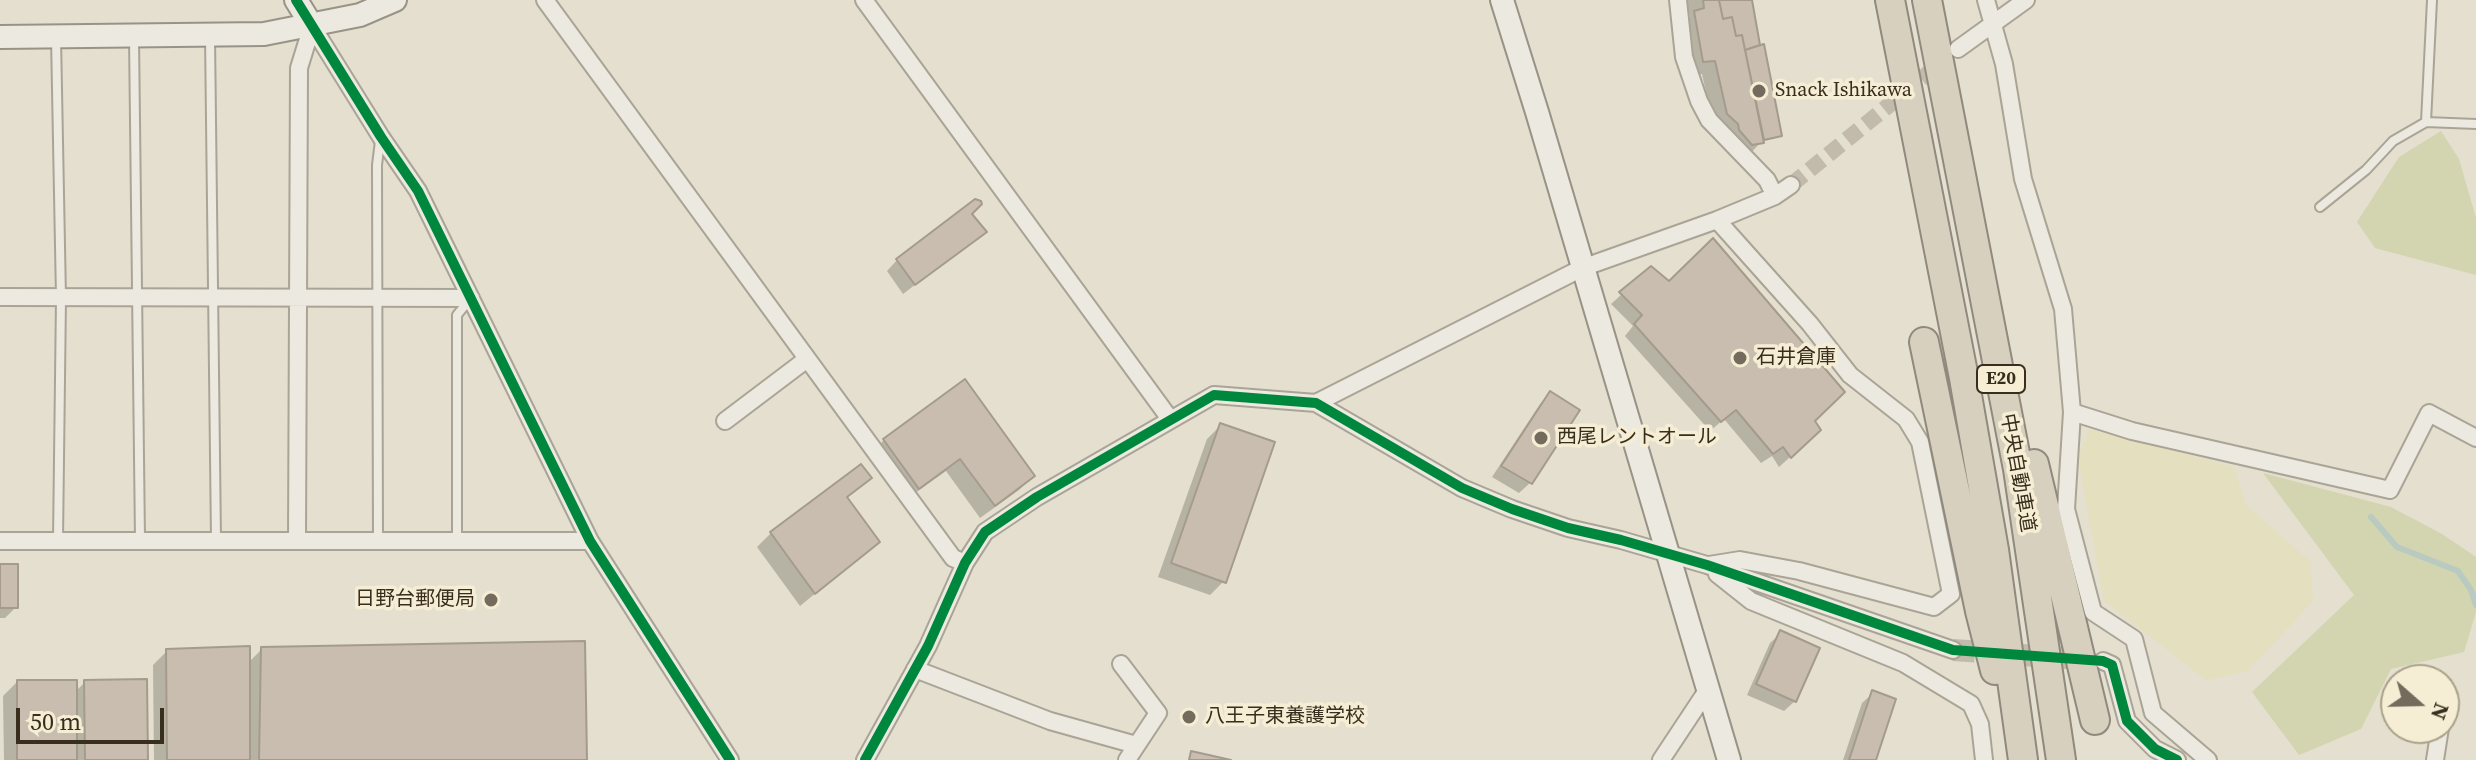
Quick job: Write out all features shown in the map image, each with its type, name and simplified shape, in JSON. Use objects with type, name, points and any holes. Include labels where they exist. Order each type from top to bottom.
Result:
[{"type":"highway","name":"中央自動車道","points":[[1890,0],[1964,378],[1994,550],[2020,760]]},
{"type":"highway","name":"中央自動車道","points":[[1927,0],[2018,469],[2061,760]]},
{"type":"highway","points":[[1967,199],[2095,720]]},
{"type":"highway","points":[[1924,342],[1980,611],[2020,760]]},
{"type":"street","points":[[296,0],[418,191],[590,541],[730,760]]},
{"type":"street","points":[[0,37],[264,34],[360,15],[395,0]]},
{"type":"street","points":[[545,0],[953,558],[965,563]]},
{"type":"street","points":[[864,0],[1170,419]]},
{"type":"street","points":[[1502,0],[1729,760]]},
{"type":"street","points":[[1678,0],[1684,57],[1699,101],[1709,120],[1767,180],[1775,196]]},
{"type":"street","points":[[1986,0],[2004,64],[2023,179],[2063,309],[2072,412],[2066,509],[2093,612],[2134,639],[2153,713],[2208,760]]},
{"type":"street","points":[[1958,49],[2026,0]]},
{"type":"street","points":[[297,540],[299,68],[312,26]]},
{"type":"street","points":[[1316,403],[1582,268],[1717,220],[1775,196],[1791,185]]},
{"type":"street","points":[[1707,565],[1740,560],[1799,571],[1934,607],[1951,594],[1920,442],[1906,419],[1850,375],[1810,324],[1717,220]]},
{"type":"street","points":[[0,297],[471,298]]},
{"type":"street","points":[[725,421],[807,359]]},
{"type":"street","points":[[865,760],[928,646],[965,563],[985,532],[1037,497],[1214,395],[1316,403],[1462,488],[1512,509],[1568,528],[1707,565],[1953,650]]},
{"type":"street","points":[[2072,412],[2132,431],[2390,490],[2429,413],[2476,438]]},
{"type":"street","points":[[0,541],[590,541]]},
{"type":"street","points":[[1707,565],[1751,601],[1903,663],[1971,704],[1980,724],[1984,760]]},
{"type":"street","points":[[2103,661],[2112,665],[2127,721],[2155,749],[2177,760]]},
{"type":"street","points":[[915,669],[1132,753],[1158,713],[1121,664]]},
{"type":"street","points":[[1661,760],[1708,689]]},
{"type":"lane","points":[[2426,122],[2432,0]]},
{"type":"lane","points":[[134,36],[140,540]]},
{"type":"lane","points":[[210,36],[216,539]]},
{"type":"lane","points":[[56,37],[61,298],[58,540]]},
{"type":"lane","points":[[2320,207],[2366,170],[2393,141],[2426,122],[2476,124]]},
{"type":"lane","points":[[378,540],[377,165],[381,137]]},
{"type":"lane","points":[[457,540],[457,315],[471,298]]},
{"type":"shaded area","points":[[2089,429],[2234,467],[2246,505],[2310,561],[2313,601],[2248,671],[2206,680],[2104,601],[2078,459]]},
{"type":"green space","points":[[2441,131],[2459,159],[2476,218],[2476,275],[2375,248],[2357,222],[2399,157]]},
{"type":"green space","points":[[2263,473],[2391,507],[2442,534],[2476,557],[2476,612],[2464,652],[2412,664],[2380,664],[2380,691],[2361,729],[2299,755],[2252,692],[2354,595]]},
{"type":"building","points":[[1703,0],[1719,0],[1723,19],[1732,17],[1736,36],[1742,35],[1764,143],[1752,145],[1739,130],[1738,124],[1727,114],[1715,61],[1703,62],[1694,11],[1704,8]]},
{"type":"building","points":[[1719,0],[1752,0],[1760,45],[1745,50],[1742,35],[1736,36],[1732,17],[1723,19]]},
{"type":"building","points":[[1764,44],[1782,136],[1764,140],[1745,50]]},
{"type":"building","points":[[975,199],[982,204],[972,214],[987,232],[915,285],[896,259]]},
{"type":"building","name":"石井倉庫","points":[[1713,238],[1845,392],[1815,421],[1821,430],[1791,458],[1783,447],[1773,454],[1736,410],[1721,422],[1634,324],[1642,315],[1619,292],[1651,266],[1669,281]]},
{"type":"building","points":[[965,379],[1035,476],[995,506],[960,459],[919,489],[883,439]]},
{"type":"building","name":"西尾レントオール","points":[[1550,391],[1580,410],[1532,484],[1501,466]]},
{"type":"building","points":[[1220,423],[1275,442],[1226,583],[1171,563]]},
{"type":"building","points":[[861,464],[872,478],[847,497],[880,542],[815,594],[770,532]]},
{"type":"building","points":[[0,564],[18,564],[18,608],[0,608]]},
{"type":"building","points":[[1780,630],[1820,648],[1796,702],[1756,684]]},
{"type":"building","points":[[585,641],[587,760],[259,760],[261,647]]},
{"type":"building","points":[[250,646],[250,760],[167,760],[166,649]]},
{"type":"building","points":[[147,679],[148,760],[85,760],[84,680]]},
{"type":"building","points":[[17,680],[77,680],[77,760],[17,760]]},
{"type":"building","points":[[1872,690],[1896,699],[1876,760],[1849,760]]},
{"type":"building","points":[[1191,751],[1231,760],[1189,760]]},
{"type":"waterway","points":[[2371,517],[2397,547],[2458,571],[2471,590],[2476,605]]},
{"type":"tunnel","points":[[1791,185],[1942,62]]},
{"type":"tunnel","points":[[1953,650],[2094,660]]},
{"type":"cycle path","points":[[296,0],[418,191],[590,541],[730,760]]},
{"type":"cycle path","points":[[865,760],[928,646],[965,563],[985,532],[1037,497],[1214,395],[1316,403],[1462,488],[1512,509],[1568,528],[1707,565],[1953,650],[2103,661],[2112,665],[2127,721],[2155,749],[2177,760]]},
{"type":"place","name":"Snack Ishikawa","points":[[1759,91]]},
{"type":"place","name":"石井倉庫","points":[[1740,358]]},
{"type":"place","name":"西尾レントオール","points":[[1541,438]]},
{"type":"place","name":"日野台郵便局","points":[[491,600]]},
{"type":"place","name":"八王子東養護学校","points":[[1189,717]]}]
